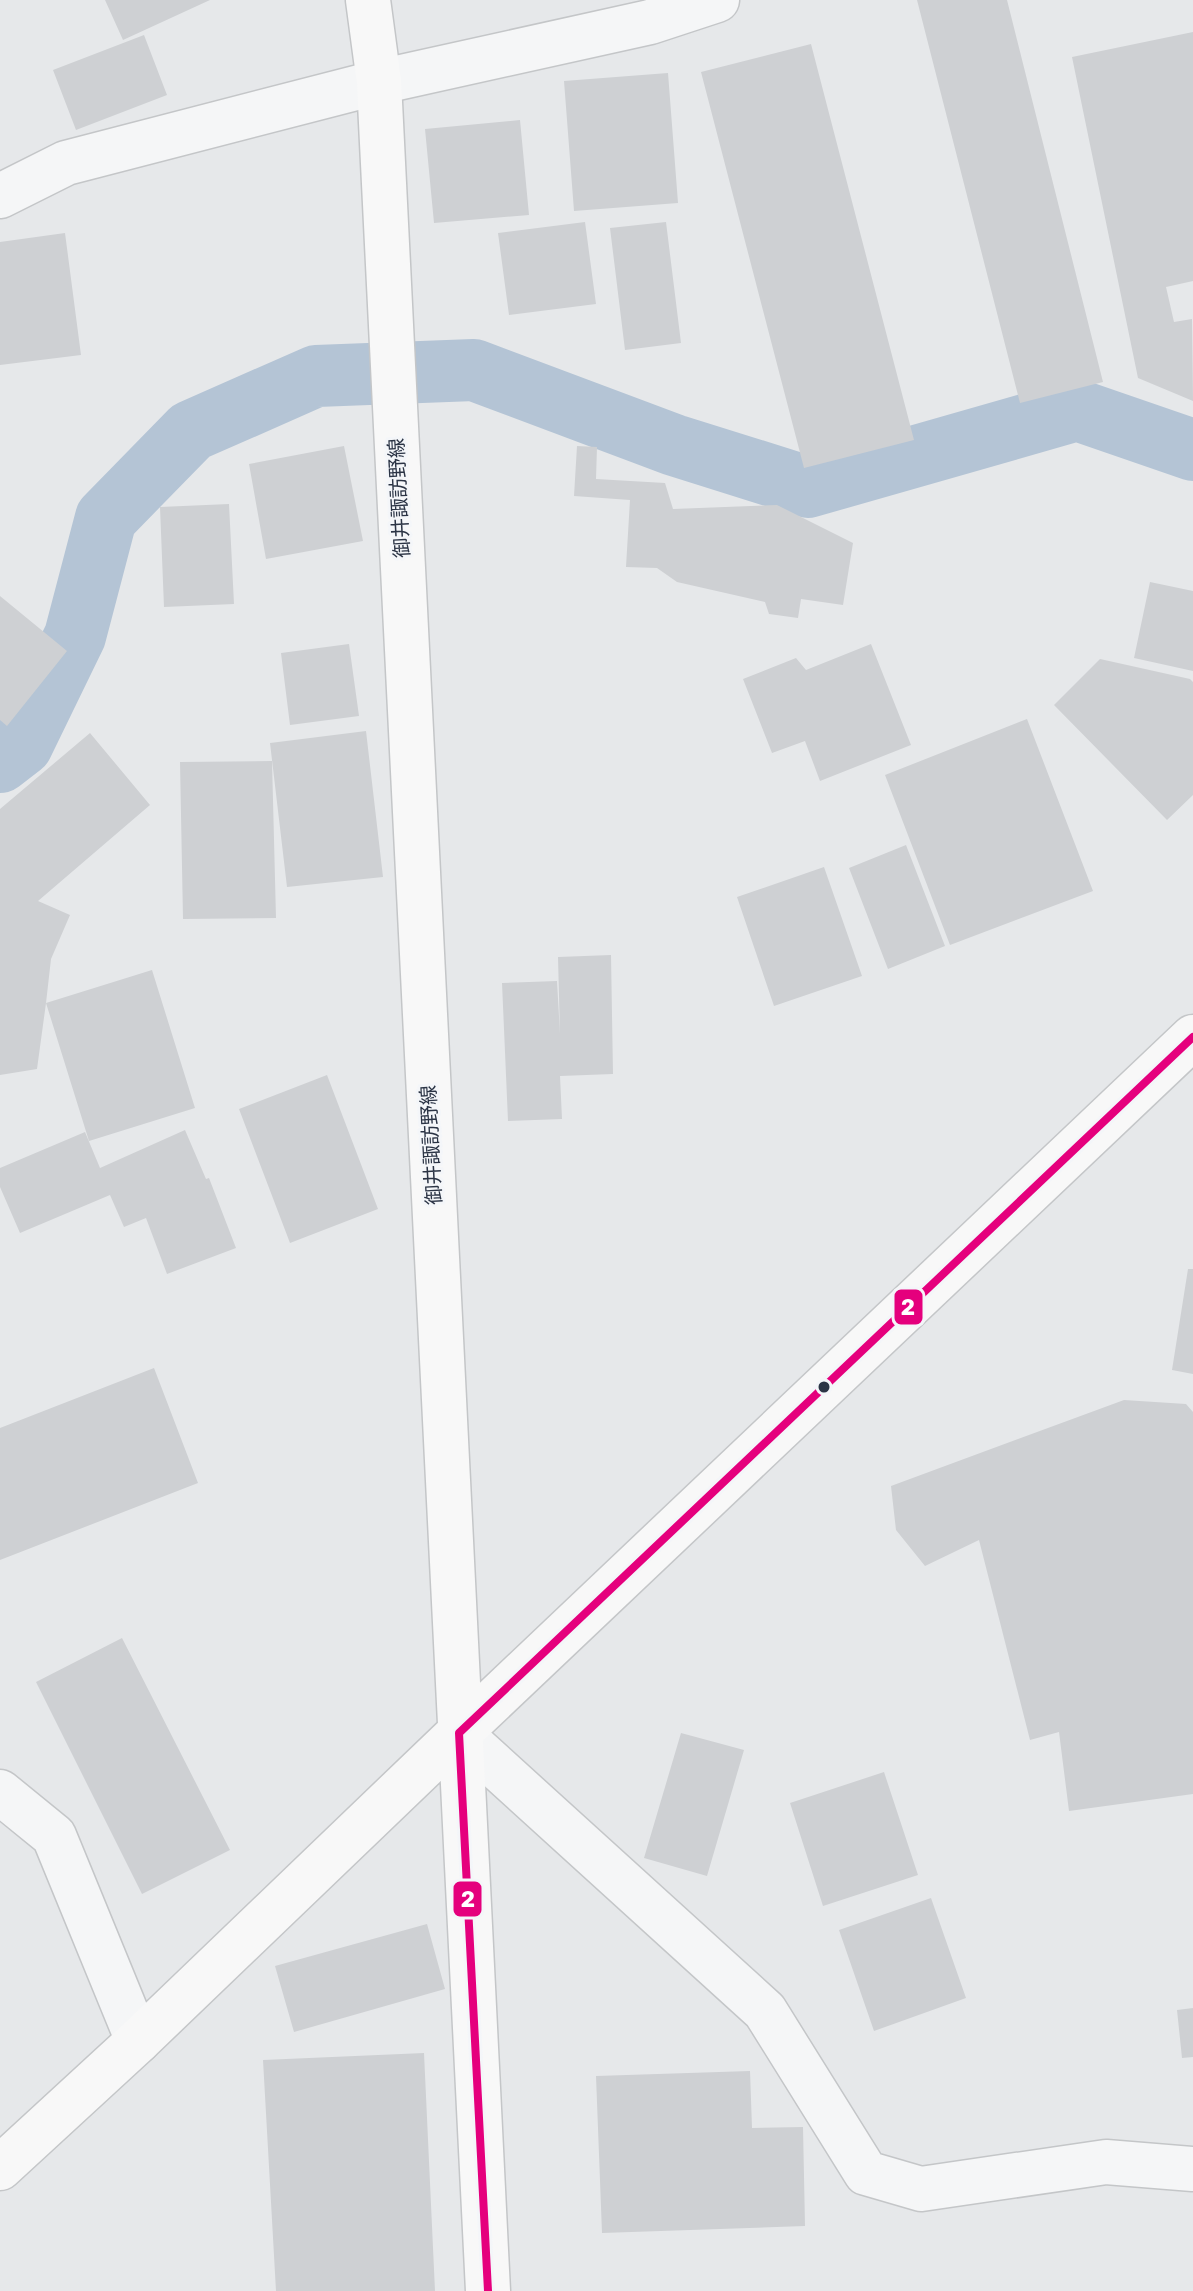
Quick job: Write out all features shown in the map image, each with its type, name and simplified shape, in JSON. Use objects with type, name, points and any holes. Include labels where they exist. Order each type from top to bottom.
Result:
[{"type":"main road","name":"御井諏訪野線","points":[[368,0],[379,82],[488,2291]]},
{"type":"main road","points":[[0,2168],[138,2041],[1193,1037]]},
{"type":"street","points":[[0,196],[66,163],[379,82],[650,22],[717,0]]},
{"type":"street","points":[[459,1733],[765,2011],[866,2173],[921,2189],[1106,2162],[1193,2169]]},
{"type":"street","points":[[0,1792],[54,1836],[138,2041]]},
{"type":"building","points":[[105,0],[210,0],[123,40]]},
{"type":"building","points":[[917,0],[1007,0],[1103,382],[1020,403]]},
{"type":"building","points":[[1193,32],[1193,281],[1166,287],[1174,322],[1192,319],[1193,401],[1138,378],[1072,57]]},
{"type":"building","points":[[144,35],[167,95],[76,130],[53,70]]},
{"type":"building","points":[[811,44],[914,440],[804,468],[701,72]]},
{"type":"building","points":[[668,73],[678,203],[574,211],[564,81]]},
{"type":"building","points":[[520,120],[529,215],[434,223],[425,129]]},
{"type":"building","points":[[585,222],[596,304],[509,315],[498,233]]},
{"type":"building","points":[[666,222],[681,343],[625,350],[610,228]]},
{"type":"building","points":[[65,233],[81,355],[0,365],[0,242]]},
{"type":"building","points":[[344,446],[363,541],[266,559],[249,464]]},
{"type":"building","points":[[577,446],[597,447],[596,479],[665,483],[673,509],[777,505],[853,543],[843,605],[801,599],[798,618],[769,614],[765,602],[677,582],[657,568],[626,567],[630,500],[574,496]]},
{"type":"building","points":[[229,504],[234,604],[164,607],[160,507]]},
{"type":"building","points":[[1150,582],[1193,591],[1193,671],[1134,658]]},
{"type":"building","points":[[0,596],[67,651],[7,726],[0,720]]},
{"type":"building","points":[[349,644],[359,716],[290,725],[281,653]]},
{"type":"building","points":[[871,644],[911,745],[820,781],[805,741],[772,753],[743,679],[796,658],[806,670]]},
{"type":"building","points":[[1100,659],[1193,682],[1193,795],[1167,820],[1054,705]]},
{"type":"building","points":[[1027,719],[1093,891],[950,945],[885,775]]},
{"type":"building","points":[[366,731],[383,877],[287,887],[270,743]]},
{"type":"building","points":[[90,733],[150,805],[38,901],[70,915],[51,959],[37,1069],[0,1075],[0,809]]},
{"type":"building","points":[[272,761],[276,918],[183,919],[180,762]]},
{"type":"building","points":[[906,845],[945,946],[888,969],[849,868]]},
{"type":"building","points":[[824,867],[862,976],[774,1006],[737,897]]},
{"type":"building","points":[[611,955],[613,1074],[560,1076],[562,1119],[508,1121],[502,983],[557,981],[560,1034],[558,957]]},
{"type":"building","points":[[152,970],[195,1108],[89,1141],[46,1003]]},
{"type":"building","points":[[327,1075],[378,1209],[290,1243],[239,1109]]},
{"type":"building","points":[[185,1130],[206,1179],[209,1178],[236,1248],[167,1274],[146,1218],[124,1227],[110,1195],[20,1233],[0,1187],[0,1168],[85,1132],[100,1168]]},
{"type":"building","points":[[1188,1269],[1193,1269],[1193,1374],[1172,1370]]},
{"type":"building","points":[[154,1368],[198,1483],[0,1560],[0,1428]]},
{"type":"building","points":[[1124,1400],[1186,1404],[1193,1412],[1193,1794],[1069,1811],[1059,1732],[1030,1740],[979,1540],[925,1566],[896,1530],[891,1486]]},
{"type":"building","points":[[122,1638],[230,1850],[142,1894],[36,1682]]},
{"type":"building","points":[[681,1733],[744,1750],[707,1876],[644,1858]]},
{"type":"building","points":[[884,1772],[918,1875],[823,1906],[790,1803]]},
{"type":"building","points":[[931,1898],[966,1998],[874,2031],[839,1930]]},
{"type":"building","points":[[427,1924],[445,1989],[294,2032],[275,1966]]},
{"type":"building","points":[[1193,2008],[1193,2057],[1182,2058],[1177,2010]]},
{"type":"building","points":[[424,2053],[435,2291],[276,2291],[263,2060]]},
{"type":"building","points":[[750,2071],[752,2128],[803,2127],[805,2226],[602,2233],[596,2076]]},
{"type":"waterway","points":[[0,762],[22,745],[75,636],[106,518],[191,431],[316,376],[474,370],[674,445],[808,487],[1077,410],[1193,450]]},
{"type":"transit line","name":"2","points":[[488,2291],[459,1733],[1193,1037]]}]
